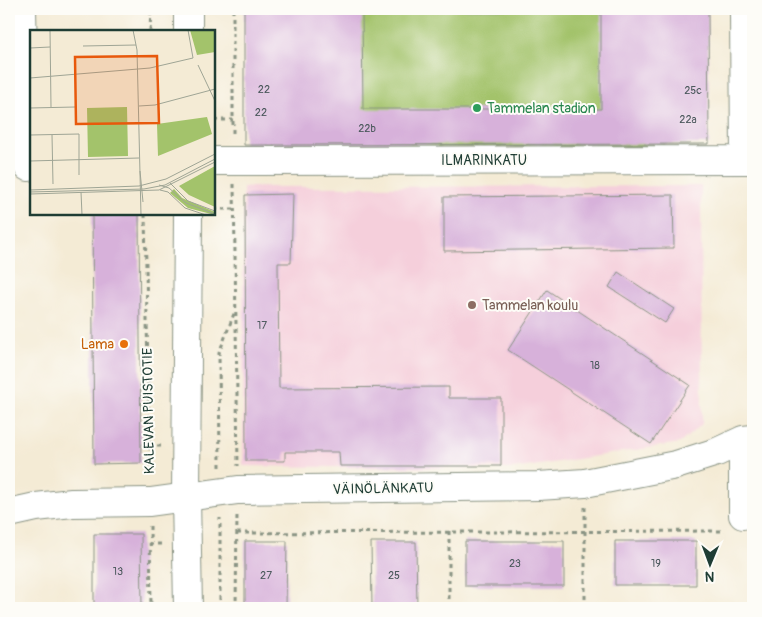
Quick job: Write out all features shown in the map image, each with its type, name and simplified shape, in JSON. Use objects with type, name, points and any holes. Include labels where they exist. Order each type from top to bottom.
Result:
[{"type":"street","points":[[22,9],[25,141],[23,168]]},
{"type":"street","points":[[188,9],[188,30]]},
{"type":"street","points":[[744,9],[749,160]]},
{"type":"street","name":"ILMARINKATU","points":[[224,161],[749,160]]},
{"type":"street","points":[[188,215],[186,496],[188,608]]},
{"type":"street","points":[[738,523],[748,440]]},
{"type":"street","name":"VÄINÖLÄNKATU","points":[[9,513],[36,507],[72,503],[150,502],[229,490],[538,486],[585,483],[676,465],[748,440]]},
{"type":"path","points":[[150,30],[151,9]]},
{"type":"path","points":[[215,120],[233,120],[232,9]]},
{"type":"path","points":[[220,608],[229,490],[236,308],[234,209],[224,161]]},
{"type":"path","points":[[215,209],[234,209]]},
{"type":"path","name":"KALEVAN PUISTOTIE","points":[[146,215],[151,608]]},
{"type":"path","points":[[236,308],[219,353],[229,490],[237,533],[236,608]]},
{"type":"path","points":[[585,483],[585,608]]},
{"type":"path","points":[[237,533],[585,530],[738,523]]},
{"type":"path","points":[[449,531],[449,607],[573,608]]},
{"type":"shaded area","name":"Tammelan koulu","points":[[701,186],[702,424],[680,443],[513,469],[243,466],[243,187]]},
{"type":"green space","name":"Tammelan stadion","points":[[290,9],[663,9],[664,147],[290,148]]},
{"type":"building","points":[[244,9],[362,9],[363,109],[601,109],[601,9],[708,9],[709,144],[244,145]]},
{"type":"building","points":[[293,194],[291,263],[278,263],[279,388],[449,387],[449,398],[501,398],[501,466],[340,466],[339,452],[285,452],[285,461],[246,461],[245,195]]},
{"type":"building","points":[[673,195],[674,248],[444,251],[444,197]]},
{"type":"building","points":[[92,215],[139,215],[141,463],[94,464]]},
{"type":"building","points":[[618,272],[674,309],[665,323],[609,287]]},
{"type":"building","points":[[547,290],[690,385],[651,444],[508,350]]},
{"type":"building","points":[[94,534],[141,534],[142,608],[94,608]]},
{"type":"building","points":[[245,541],[287,541],[286,608],[245,608]]},
{"type":"building","points":[[465,541],[564,541],[564,586],[465,586]]},
{"type":"building","points":[[615,541],[696,541],[696,585],[615,585]]},
{"type":"building","points":[[371,542],[416,542],[417,608],[372,608]]},
{"type":"place","name":"Tammelan stadion","points":[[477,108]]},
{"type":"place","name":"Tammelan koulu","points":[[472,305]]},
{"type":"place","name":"Lama","points":[[124,344]]}]
